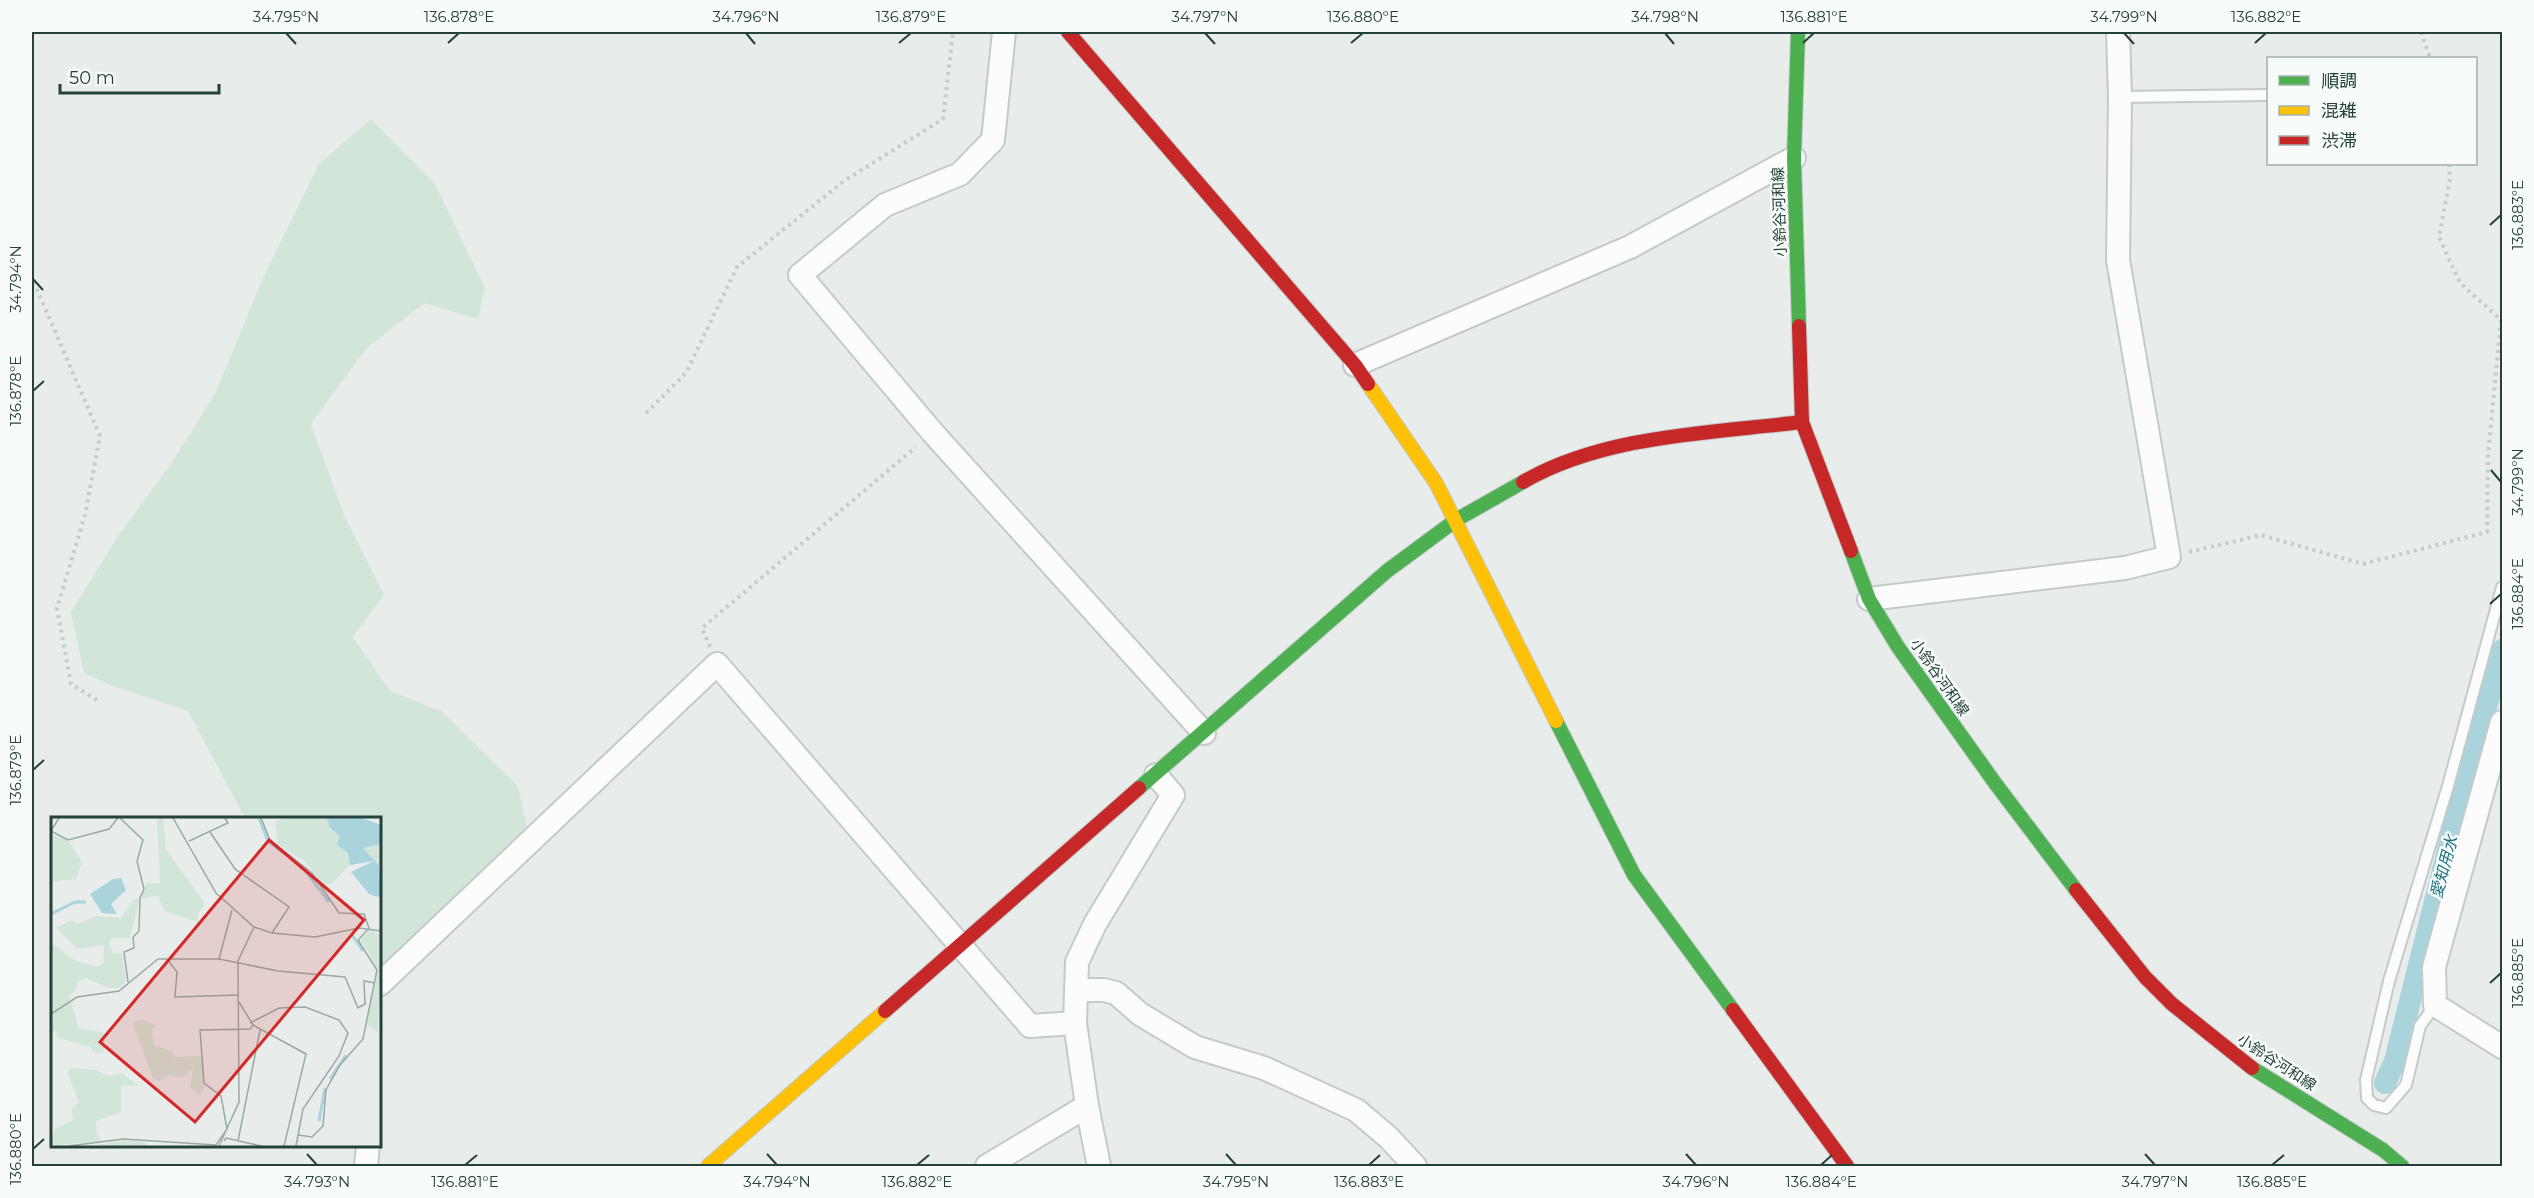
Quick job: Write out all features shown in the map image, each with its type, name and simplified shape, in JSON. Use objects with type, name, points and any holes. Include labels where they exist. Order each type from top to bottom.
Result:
[{"type":"street","points":[[1004,32],[993,140],[960,174],[885,205],[800,275],[933,433],[1204,733]]},
{"type":"street","points":[[1068,32],[1355,364],[1436,483],[1634,875],[1847,1167]]},
{"type":"street","name":"小鈴谷河和線","points":[[1798,32],[1794,158],[1802,422],[1869,599],[1898,647],[1995,783],[2109,934],[2145,977],[2172,1004],[2242,1062],[2383,1150],[2402,1167]]},
{"type":"street","points":[[1869,599],[2125,568],[2169,557],[2118,260],[2120,97],[2118,32]]},
{"type":"street","points":[[1355,364],[1630,247],[1794,158]]},
{"type":"street","points":[[708,1167],[1387,571],[1456,520],[1540,472],[1619,445],[1802,422]]},
{"type":"street","points":[[381,983],[717,664],[1029,1026],[1075,1023]]},
{"type":"street","points":[[2502,722],[2434,967],[2435,1005],[2502,1047]]},
{"type":"street","points":[[1099,1167],[1087,1106],[1075,1023],[1077,962],[1095,924],[1173,795],[1156,775]]},
{"type":"street","points":[[1076,990],[1104,990],[1116,993],[1140,1014],[1195,1047],[1264,1068],[1356,1110],[1388,1137],[1415,1167]]},
{"type":"street","points":[[987,1167],[1087,1106]]},
{"type":"street","points":[[366,1167],[368,1147]]},
{"type":"lane","points":[[2120,97],[2267,95]]},
{"type":"lane","points":[[2435,1005],[2420,1026],[2406,1085],[2386,1108],[2374,1105],[2367,1098],[2366,1080],[2389,981],[2448,786],[2502,587]]},
{"type":"path","points":[[646,413],[686,373],[737,267],[844,181],[943,119],[953,32]]},
{"type":"path","points":[[2421,32],[2430,57]]},
{"type":"path","points":[[2169,557],[2261,535],[2363,564],[2487,532],[2488,455],[2501,320],[2460,283],[2439,237],[2450,179],[2449,165]]},
{"type":"path","points":[[32,284],[36,287],[100,436],[85,515],[57,608],[71,684],[98,700]]},
{"type":"path","points":[[717,664],[702,628],[933,433]]},
{"type":"green space","points":[[371,119],[435,184],[485,288],[478,319],[424,303],[366,349],[311,424],[344,515],[384,595],[353,637],[390,691],[441,711],[518,786],[529,836],[381,971],[381,817],[244,817],[188,711],[110,685],[84,673],[71,612],[120,533],[170,465],[215,394],[263,278],[319,164]]},
{"type":"waterway","name":"愛知用水","points":[[2385,1083],[2395,1061],[2465,782],[2502,650]]},
{"type":"traffic: fast","points":[[1798,32],[1794,158],[1799,326]]},
{"type":"traffic: fast","points":[[1139,788],[1387,571],[1456,520],[1523,482]]},
{"type":"traffic: fast","points":[[1851,551],[1869,599],[1898,647],[1995,783],[2076,890]]},
{"type":"traffic: fast","points":[[1556,721],[1634,875],[1733,1010]]},
{"type":"traffic: fast","points":[[2252,1068],[2383,1150],[2402,1166]]},
{"type":"traffic: slow","points":[[1368,384],[1436,483],[1556,721]]},
{"type":"traffic: slow","points":[[708,1166],[885,1011]]},
{"type":"traffic: jam","points":[[1068,32],[1355,365],[1368,384]]},
{"type":"traffic: jam","points":[[1799,326],[1802,422],[1851,551]]},
{"type":"traffic: jam","points":[[1523,482],[1555,466],[1623,445],[1695,433],[1802,422]]},
{"type":"traffic: jam","points":[[885,1011],[1139,788]]},
{"type":"traffic: jam","points":[[2076,890],[2145,977],[2172,1004],[2252,1068]]},
{"type":"traffic: jam","points":[[1733,1010],[1847,1166]]}]
